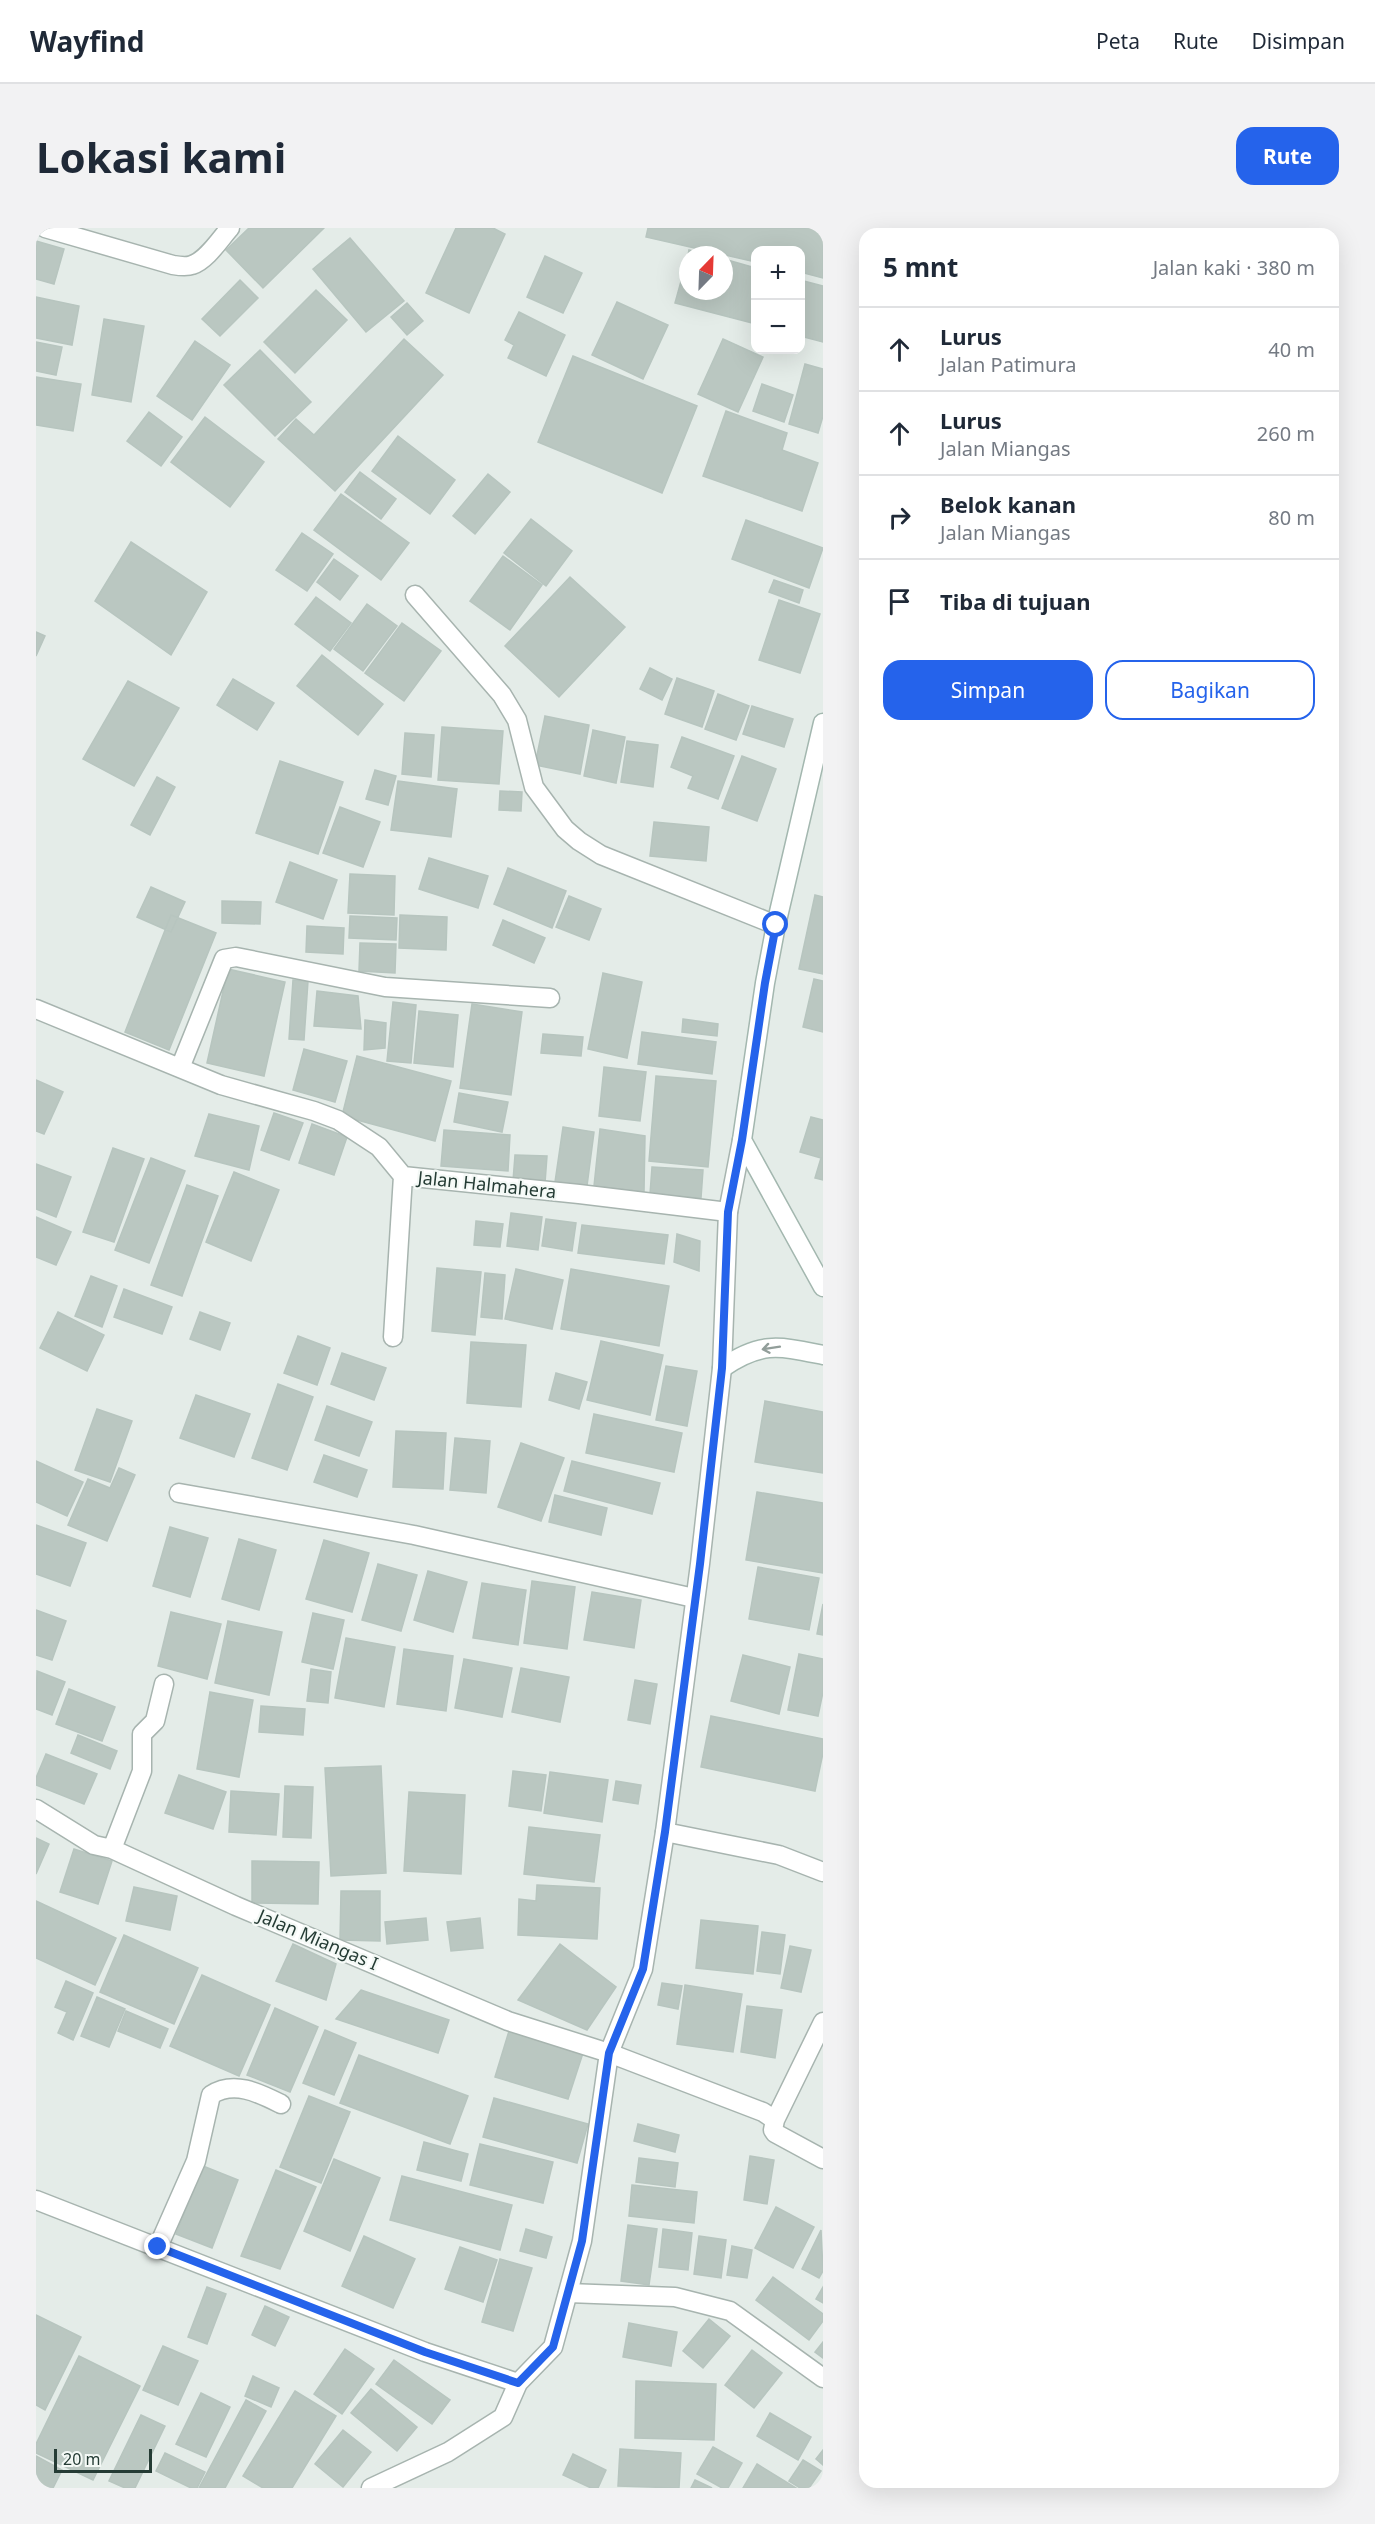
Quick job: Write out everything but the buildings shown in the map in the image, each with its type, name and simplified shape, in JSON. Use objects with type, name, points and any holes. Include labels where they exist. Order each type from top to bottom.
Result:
[{"type":"street","points":[[45,228],[173,265],[192,266],[230,228]]},
{"type":"street","points":[[415,595],[502,695],[517,720],[534,787],[565,829],[601,855],[776,925]]},
{"type":"street","points":[[371,2488],[448,2452],[503,2417],[518,2383],[553,2347],[582,2241],[609,2053],[643,1969],[665,1832],[700,1564],[722,1368],[728,1212],[742,1140],[765,983],[776,925],[823,723]]},
{"type":"street","points":[[180,1068],[224,959],[236,957],[385,987],[550,998]]},
{"type":"street","name":"Jalan Halmahera","points":[[36,1009],[221,1085],[338,1120],[379,1147],[403,1176],[728,1212]]},
{"type":"street","points":[[742,1140],[823,1287]]},
{"type":"street","points":[[393,1337],[403,1176]]},
{"type":"street","points":[[722,1368],[743,1353],[784,1346],[823,1355]]},
{"type":"street","points":[[178,1493],[414,1535],[694,1598]]},
{"type":"street","points":[[112,1849],[142,1771],[142,1734],[155,1721],[164,1684]]},
{"type":"street","name":"Jalan Miangas I","points":[[36,1809],[94,1845],[112,1849],[236,1906],[508,2021],[609,2053],[763,2112],[775,2120]]},
{"type":"street","points":[[665,1832],[779,1855],[823,1872]]},
{"type":"street","points":[[823,2022],[772,2130],[823,2159]]},
{"type":"street","points":[[158,2247],[196,2161],[211,2095],[222,2088],[253,2090],[281,2104]]},
{"type":"street","points":[[36,2200],[425,2352],[518,2383]]},
{"type":"street","points":[[568,2293],[675,2297],[730,2311],[823,2378]]},
{"type":"route","points":[[158,2247],[425,2352],[518,2383],[553,2347],[582,2241],[609,2053],[643,1969],[665,1832],[669,1784],[700,1564],[722,1368],[728,1212],[742,1140],[765,983],[776,925]]}]
